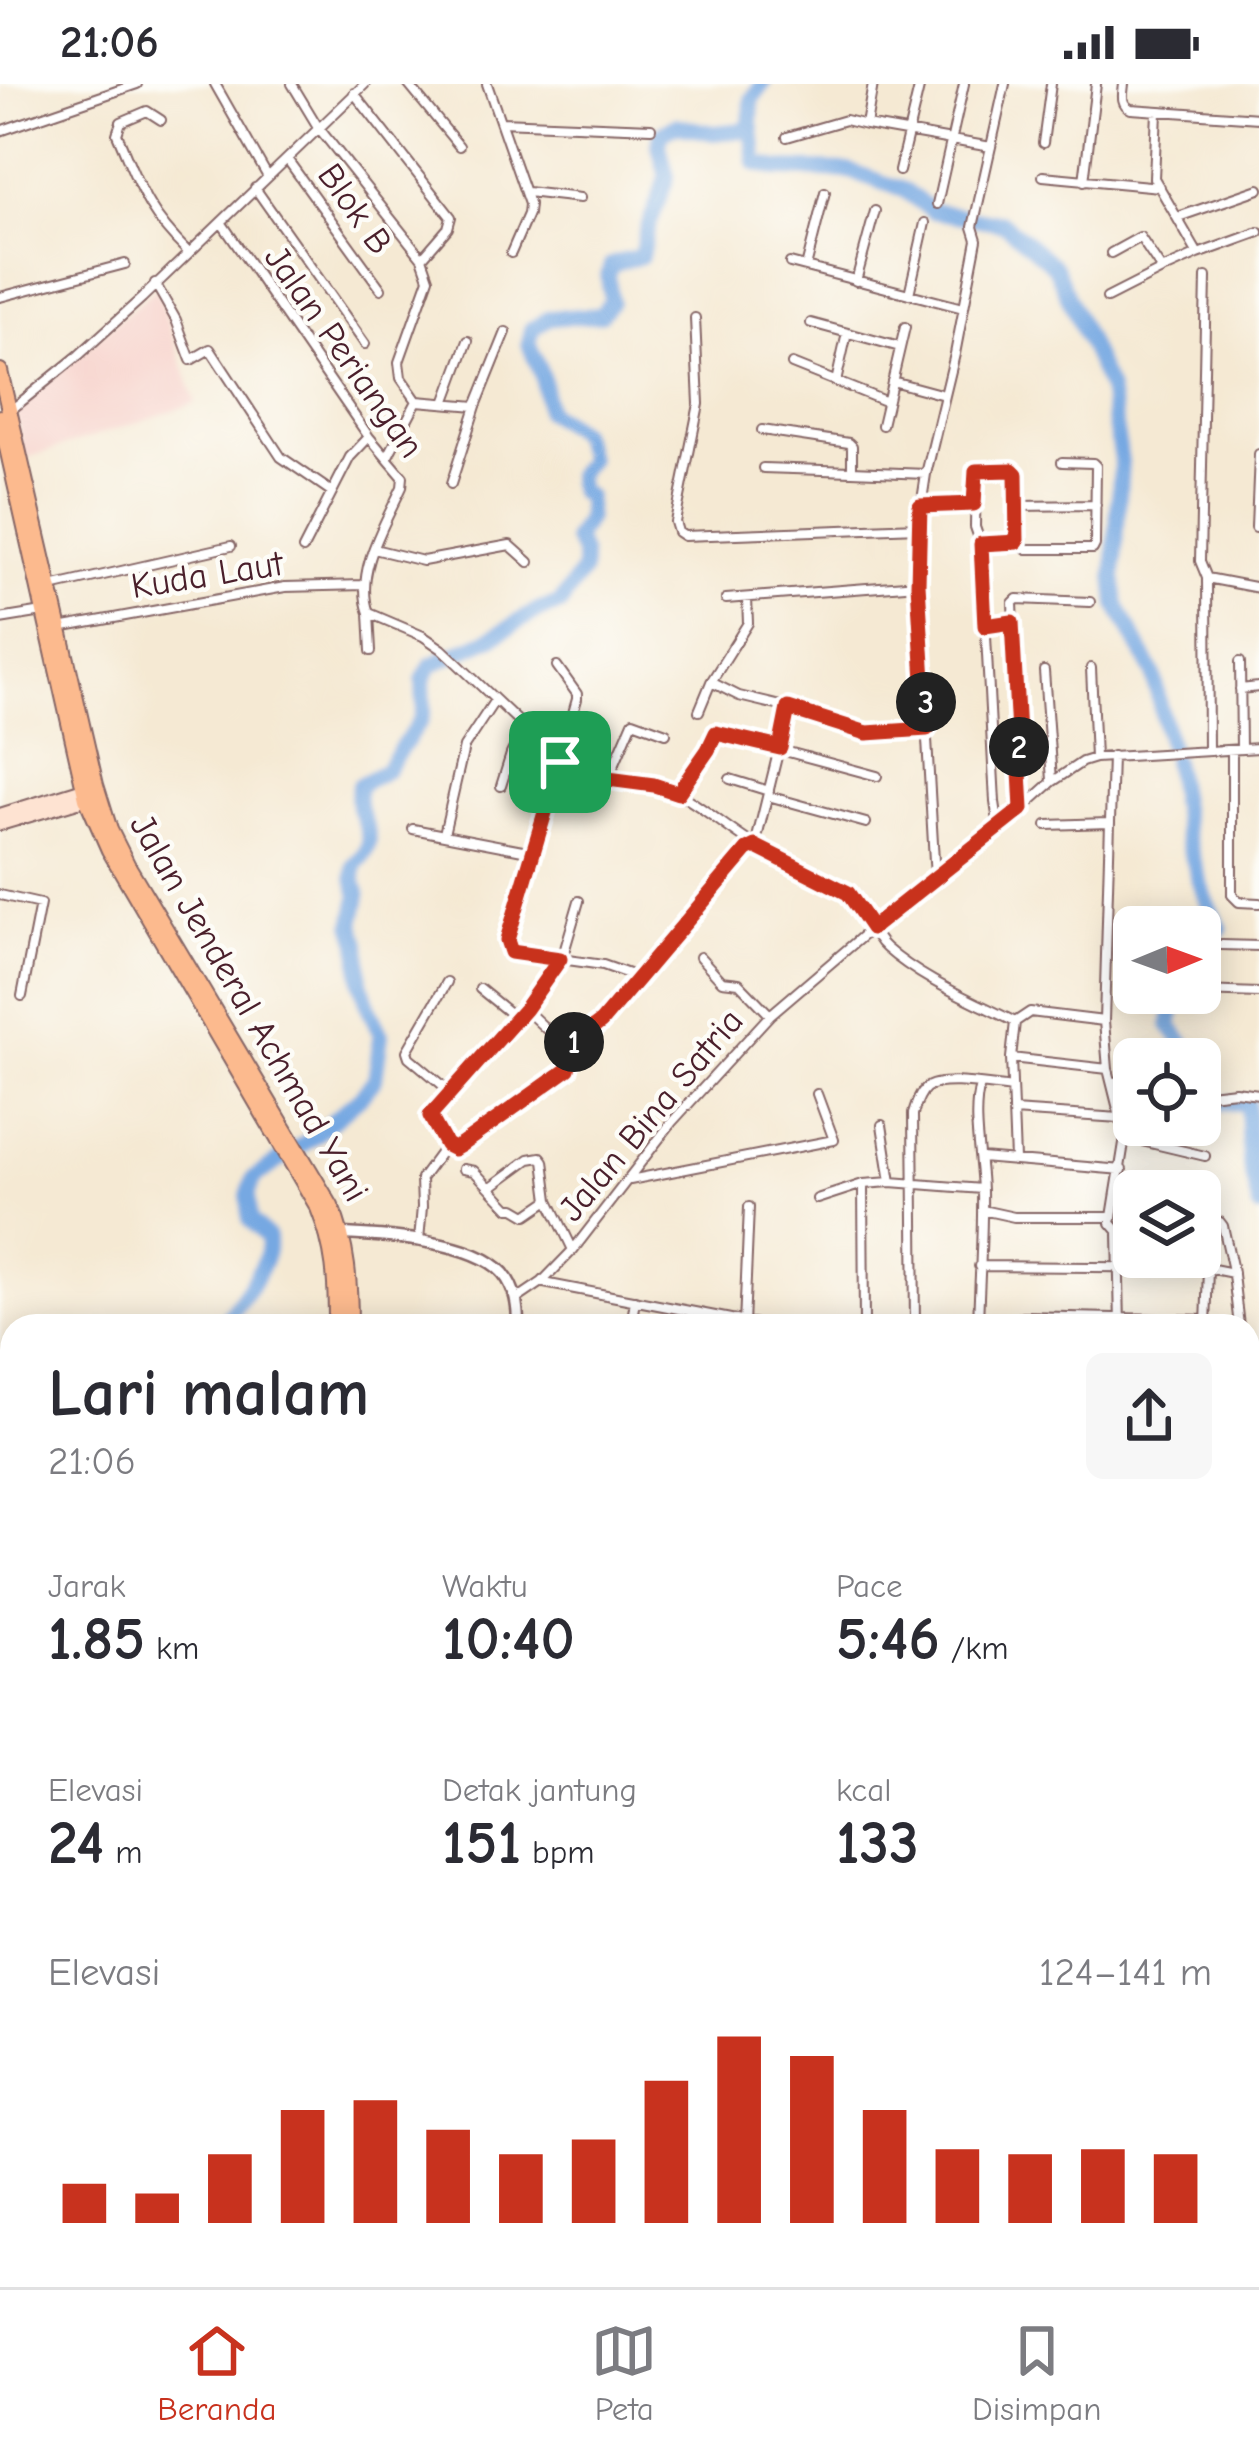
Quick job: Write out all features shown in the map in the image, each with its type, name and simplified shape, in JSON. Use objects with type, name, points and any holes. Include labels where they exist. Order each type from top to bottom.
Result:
[{"type":"highway","name":"Jalan Jenderal Achmad Yani","points":[[0,371],[45,612],[91,792],[287,1145],[331,1206],[348,1269],[350,1314]]},
{"type":"highway","name":"Jalan Jenderal Achmad Yani","points":[[5,414],[5,459],[25,504],[50,587],[91,792]]},
{"type":"highway","name":"Jalan Jenderal Achmad Yani","points":[[301,1167],[330,1240],[336,1268],[336,1314]]},
{"type":"main road","points":[[2,819],[91,792]]},
{"type":"street","points":[[0,130],[137,84]]},
{"type":"street","points":[[215,84],[268,176]]},
{"type":"street","points":[[292,84],[318,127],[422,258],[429,278],[399,362],[401,378],[417,401]]},
{"type":"street","points":[[5,414],[79,355],[365,84]]},
{"type":"street","points":[[408,84],[458,146]]},
{"type":"street","points":[[487,84],[526,192],[528,214],[511,253]]},
{"type":"street","points":[[866,125],[873,84]]},
{"type":"street","points":[[899,171],[920,84]]},
{"type":"street","points":[[938,204],[964,84]]},
{"type":"street","points":[[935,878],[918,527],[977,240],[973,227],[1005,84]]},
{"type":"street","points":[[1043,143],[1051,84]]},
{"type":"street","points":[[1084,182],[1096,84]]},
{"type":"street","points":[[1124,84],[1125,106],[1131,109],[1259,118]]},
{"type":"street","points":[[354,93],[451,214],[448,228],[422,258]]},
{"type":"street","points":[[161,120],[147,111],[121,122],[117,134],[152,213],[188,252]]},
{"type":"street","points":[[1156,112],[1154,175],[1198,254]]},
{"type":"street","points":[[788,137],[844,120],[991,147]]},
{"type":"street","points":[[501,122],[651,128]]},
{"type":"street","name":"Blok B","points":[[286,159],[381,289]]},
{"type":"street","points":[[1043,176],[1162,188]]},
{"type":"street","points":[[255,188],[365,344]]},
{"type":"street","points":[[1178,218],[1259,189]]},
{"type":"street","points":[[526,192],[580,198]]},
{"type":"street","points":[[806,267],[826,192]]},
{"type":"street","points":[[856,280],[875,211]]},
{"type":"street","name":"Jalan Periangan","points":[[220,222],[369,437],[401,474],[403,484],[374,549],[364,585]]},
{"type":"street","points":[[909,294],[925,223]]},
{"type":"street","points":[[1107,298],[1198,254],[1259,232]]},
{"type":"street","points":[[1112,253],[1143,238],[1162,270]]},
{"type":"street","points":[[790,263],[963,308]]},
{"type":"street","points":[[0,297],[125,265]]},
{"type":"street","points":[[1206,278],[1200,561],[1207,578],[1208,751]]},
{"type":"street","points":[[155,283],[191,360],[210,350],[281,457],[332,492]]},
{"type":"street","points":[[695,318],[699,404],[675,522],[678,532],[684,536],[918,527]]},
{"type":"street","points":[[812,323],[900,347]]},
{"type":"street","points":[[882,425],[905,327]]},
{"type":"street","points":[[451,484],[506,332]]},
{"type":"street","points":[[836,382],[848,333]]},
{"type":"street","points":[[445,403],[468,341]]},
{"type":"street","points":[[792,364],[887,402]]},
{"type":"street","points":[[892,381],[944,394]]},
{"type":"street","points":[[417,401],[476,406]]},
{"type":"street","points":[[387,458],[417,401]]},
{"type":"street","points":[[762,430],[849,443],[852,471]]},
{"type":"street","points":[[303,549],[350,457],[369,437]]},
{"type":"street","points":[[1256,528],[1259,454]]},
{"type":"street","points":[[981,544],[1017,542],[1027,549],[1093,549],[1095,464],[1062,462]]},
{"type":"street","points":[[763,468],[926,474]]},
{"type":"street","points":[[1002,827],[995,802],[981,544],[974,504],[976,471],[1016,472],[1017,542]]},
{"type":"street","points":[[920,506],[974,504]]},
{"type":"street","points":[[1017,506],[1096,505]]},
{"type":"street","points":[[374,549],[423,561],[510,545],[529,562]]},
{"type":"street","points":[[50,587],[231,546]]},
{"type":"street","points":[[1207,578],[1259,588]]},
{"type":"street","points":[[725,599],[918,584]]},
{"type":"street","points":[[364,585],[370,651]]},
{"type":"street","name":"Kuda Laut","points":[[59,628],[285,587],[364,585]]},
{"type":"street","points":[[699,711],[711,682],[748,623],[747,598]]},
{"type":"street","points":[[1022,809],[1012,603],[1017,599],[1090,602]]},
{"type":"street","points":[[0,619],[45,612]]},
{"type":"street","points":[[369,613],[423,635],[442,649],[581,778],[660,786],[678,793],[755,846],[848,893],[881,944],[939,983],[1015,1022]]},
{"type":"street","points":[[985,626],[1012,622]]},
{"type":"street","points":[[1240,662],[1232,895],[1238,902],[1259,903]]},
{"type":"street","points":[[557,666],[578,696],[508,946],[511,952],[603,965],[640,978]]},
{"type":"street","points":[[1091,668],[1095,758]]},
{"type":"street","points":[[1044,671],[1052,782]]},
{"type":"street","points":[[711,682],[739,696],[867,733],[927,729]]},
{"type":"street","points":[[1240,689],[1259,687]]},
{"type":"street","points":[[443,834],[464,747],[495,700]]},
{"type":"street","points":[[566,1048],[601,1022],[755,846],[788,708]]},
{"type":"street","points":[[608,779],[633,721],[666,733]]},
{"type":"street","points":[[501,786],[524,728]]},
{"type":"street","points":[[678,793],[716,733],[877,776]]},
{"type":"street","name":"Jalan Bina Satria","points":[[517,1299],[542,1282],[573,1250],[672,1122],[770,1015],[1052,782],[1095,758],[1259,748]]},
{"type":"street","points":[[1112,756],[1104,1021],[1113,1086]]},
{"type":"street","points":[[730,779],[866,824]]},
{"type":"street","points":[[1047,825],[1108,823]]},
{"type":"street","points":[[413,829],[533,852]]},
{"type":"street","points":[[0,895],[40,904],[22,996]]},
{"type":"street","points":[[525,1009],[566,1048],[568,1069],[461,1145],[454,1149],[446,1145],[429,1117],[525,1009],[561,959],[579,902]]},
{"type":"street","points":[[1221,945],[1259,946]]},
{"type":"street","points":[[700,957],[722,981],[740,983],[770,1015]]},
{"type":"street","points":[[447,982],[407,1051],[409,1058],[452,1093]]},
{"type":"street","points":[[481,989],[516,1018]]},
{"type":"street","points":[[1221,992],[1259,993]]},
{"type":"street","points":[[1015,1160],[1011,1058],[1015,1022],[1030,1012],[1104,1021]]},
{"type":"street","points":[[1011,1058],[1108,1069]]},
{"type":"street","points":[[915,1314],[913,1114],[923,1090],[938,1082],[1012,1088]]},
{"type":"street","points":[[978,1314],[980,1085]]},
{"type":"street","points":[[1221,1093],[1259,1094]]},
{"type":"street","points":[[629,1180],[834,1140],[817,1094]]},
{"type":"street","points":[[1013,1111],[1113,1118]]},
{"type":"street","points":[[883,1125],[891,1182]]},
{"type":"street","points":[[418,1240],[421,1179],[446,1145]]},
{"type":"street","points":[[1162,1146],[1204,1156]]},
{"type":"street","points":[[491,1186],[529,1159],[541,1157],[549,1200],[573,1250]]},
{"type":"street","points":[[981,1158],[1113,1170]]},
{"type":"street","points":[[463,1169],[474,1171],[509,1208],[521,1214],[549,1200]]},
{"type":"street","points":[[817,1199],[863,1184],[891,1182],[982,1189]]},
{"type":"street","points":[[863,1184],[864,1314]]},
{"type":"street","points":[[745,1314],[749,1207]]},
{"type":"street","points":[[1113,1209],[1113,1225]]},
{"type":"street","points":[[982,1210],[1014,1217],[1111,1217]]},
{"type":"street","points":[[1221,1223],[1238,1314]]},
{"type":"street","points":[[341,1234],[418,1240],[466,1252],[495,1266],[517,1299],[518,1314]]},
{"type":"street","points":[[979,1266],[1113,1266]]},
{"type":"street","points":[[1221,1271],[1233,1273]]},
{"type":"street","points":[[1120,1314],[1121,1278]]},
{"type":"street","points":[[1207,1314],[1208,1278]]},
{"type":"street","points":[[542,1282],[700,1314]]},
{"type":"street","points":[[633,1314],[635,1300]]},
{"type":"shaded area","points":[[156,288],[196,403],[24,459],[15,410]]},
{"type":"waterway","points":[[230,1314],[252,1284],[267,1248],[268,1238],[250,1220],[248,1195],[254,1178],[311,1139],[375,1079],[381,1035],[361,982],[353,924],[359,896],[355,865],[369,844],[357,797],[359,785],[385,771],[421,720],[423,680],[431,665],[560,604],[583,570],[583,555],[575,539],[588,518],[587,497],[578,491],[577,475],[589,459],[579,432],[547,412],[543,379],[529,344],[532,329],[549,318],[600,315],[611,301],[611,265],[641,256],[667,177],[661,134],[676,125],[713,133],[744,130],[751,121],[752,99],[763,84]]},
{"type":"waterway","points":[[751,121],[756,163],[778,169],[850,171],[904,190],[932,211],[1003,223],[1055,267],[1109,390],[1121,461],[1114,576],[1117,605],[1153,673],[1169,746]]},
{"type":"waterway","points":[[1173,760],[1186,836],[1209,906]]},
{"type":"waterway","points":[[1173,1014],[1170,1026],[1179,1038]]},
{"type":"waterway","points":[[1221,1103],[1247,1103],[1249,1160],[1259,1206]]},
{"type":"route","points":[[976,471],[1016,472],[1017,542],[981,544],[985,626],[1012,622],[1022,809],[872,928],[854,898],[841,889],[755,846],[747,850],[601,1022],[566,1048],[568,1069],[454,1149],[446,1145],[430,1116],[525,1009],[560,959],[511,952],[507,940],[560,762],[586,780],[654,785],[678,793],[716,733],[780,748],[788,708],[867,733],[927,729],[918,584],[920,506],[974,504],[976,471]]}]
